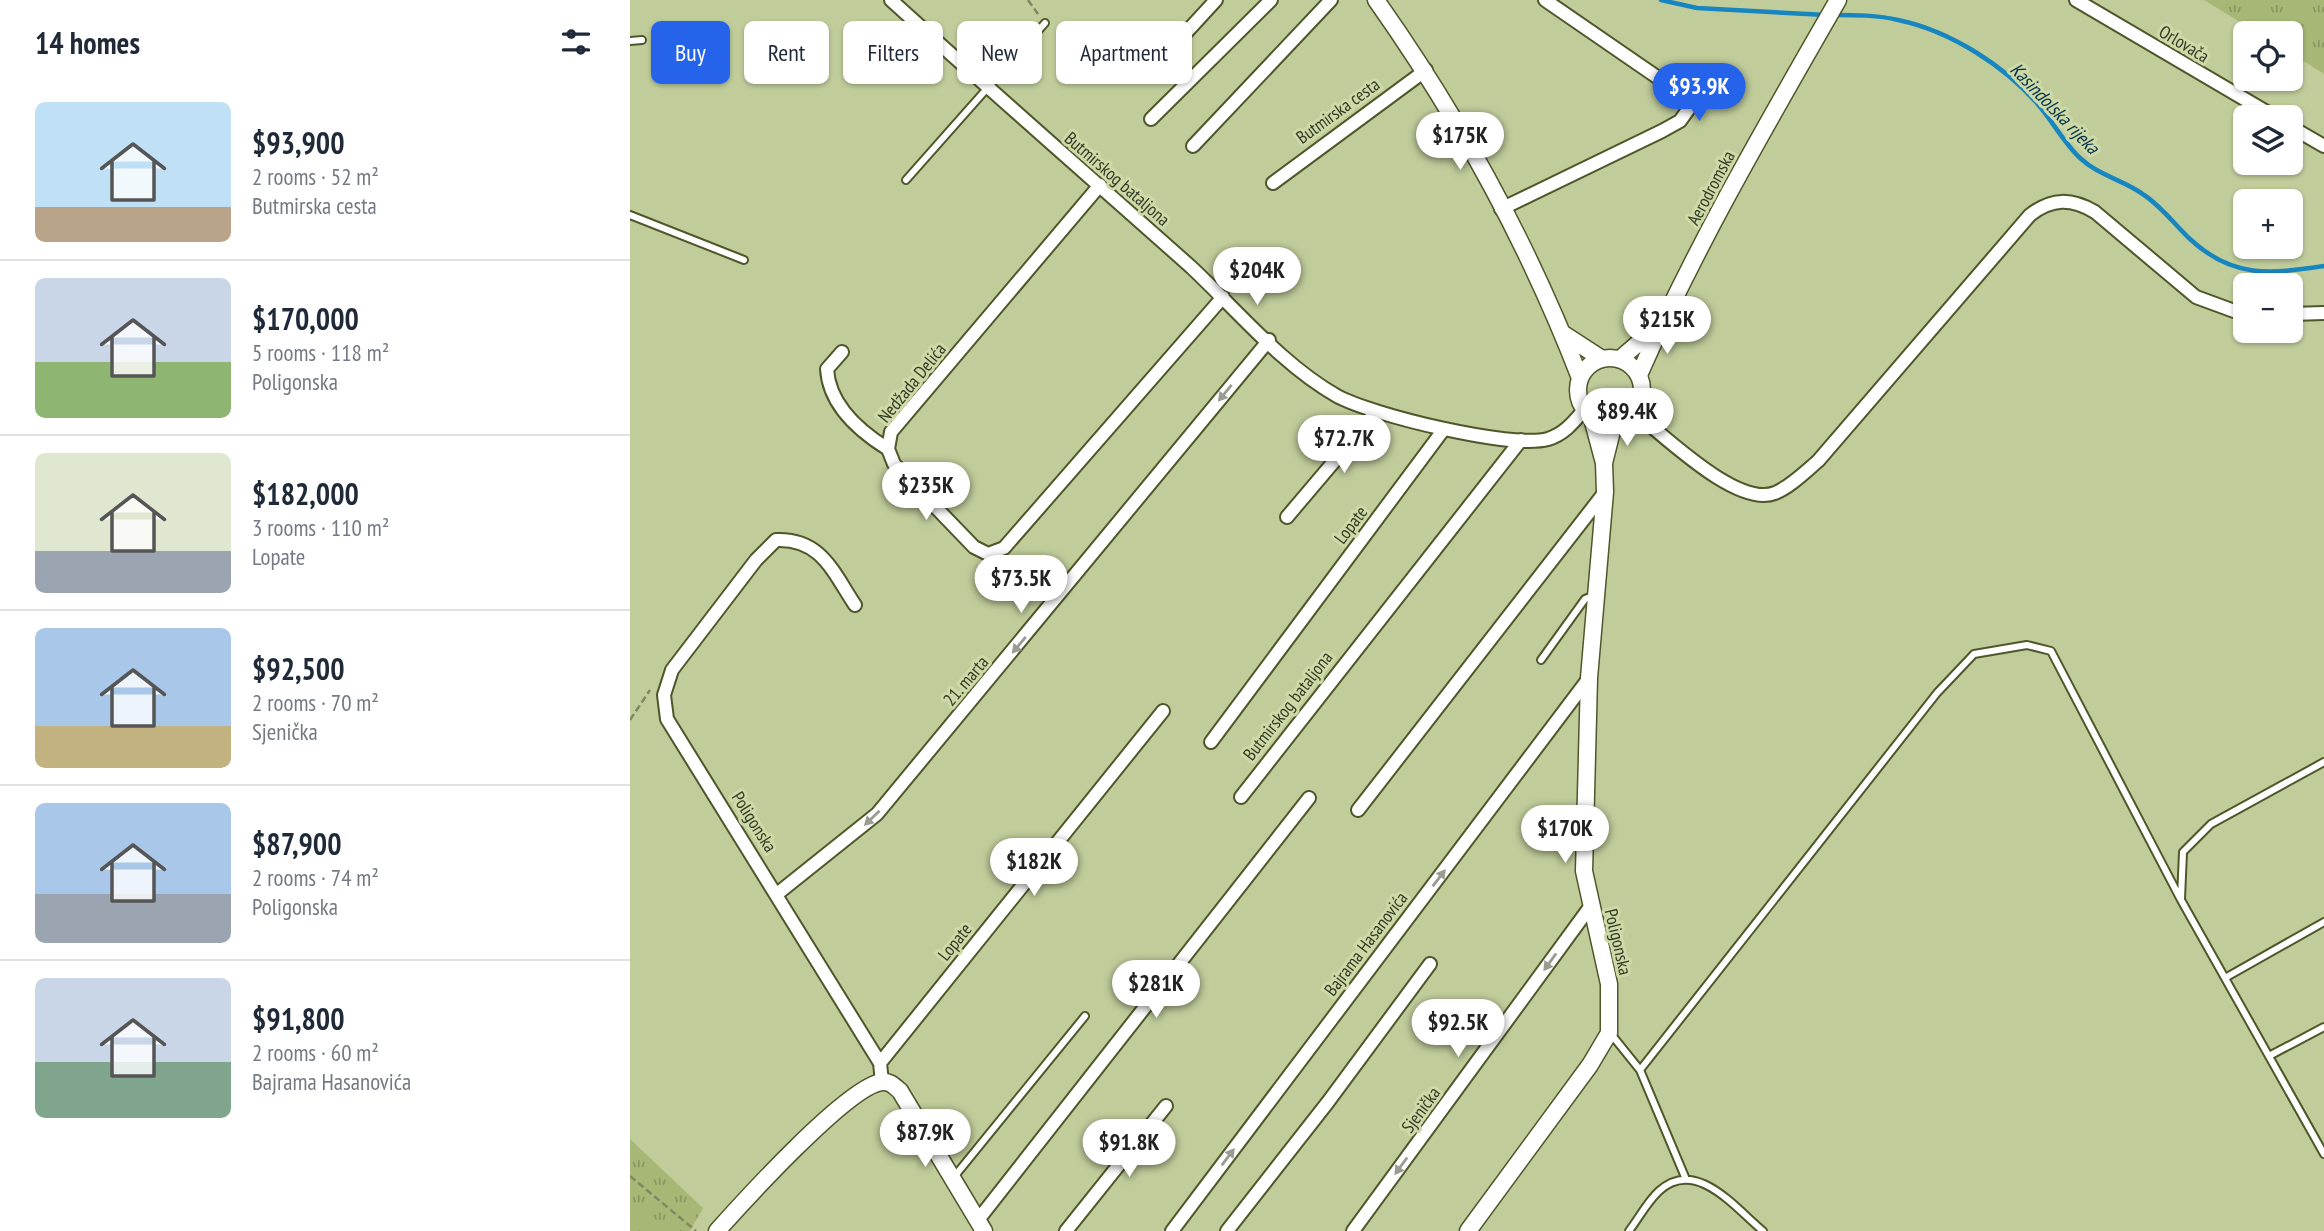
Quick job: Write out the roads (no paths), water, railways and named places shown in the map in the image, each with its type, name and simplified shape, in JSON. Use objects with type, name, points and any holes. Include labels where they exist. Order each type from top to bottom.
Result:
[{"type":"street","name":"Butmirskog bataljona","points":[[891,0],[986,87],[1100,185],[1309,378],[1339,397],[1376,412],[1444,429],[1521,440],[1544,440],[1558,435],[1588,414]]},
{"type":"street","points":[[1192,27],[1216,0]]},
{"type":"street","points":[[1152,119],[1271,0]]},
{"type":"street","points":[[1193,146],[1331,0]]},
{"type":"street","points":[[1376,0],[1426,70],[1501,209],[1562,332],[1580,378]]},
{"type":"street","points":[[1501,209],[1662,131],[1680,121],[1690,107],[1686,97],[1545,0]]},
{"type":"street","name":"Orlovača","points":[[2076,0],[2255,105]]},
{"type":"street","name":"Aerodromska","points":[[1639,375],[1662,323],[1836,4]]},
{"type":"street","name":"Butmirska cesta","points":[[1273,183],[1426,70]]},
{"type":"street","points":[[2303,134],[2324,146]]},
{"type":"street","name":"Nedžada Delića","points":[[1100,185],[891,432],[888,449],[894,464],[974,547],[988,554],[1004,548],[1223,297]]},
{"type":"street","points":[[1634,412],[1726,484],[1747,494],[1775,493],[1818,461],[2030,215],[2054,201],[2081,204],[2095,212],[2196,297],[2233,311]]},
{"type":"street","points":[[2303,314],[2324,313]]},
{"type":"street","name":"Aerodromska","points":[[1620,359],[1662,323]]},
{"type":"street","points":[[1562,332],[1602,359]]},
{"type":"street","name":"21. marta","points":[[777,894],[877,814],[1269,340]]},
{"type":"street","points":[[842,352],[827,369],[828,389],[862,433],[888,449]]},
{"type":"street","points":[[1602,359],[1620,359],[1639,375],[1643,391],[1634,412],[1614,423],[1588,414],[1577,389],[1586,369],[1602,359]]},
{"type":"street","points":[[1287,517],[1376,412]]},
{"type":"street","name":"Poligonska","points":[[1588,414],[1604,463]]},
{"type":"street","name":"Poligonska","points":[[1609,1033],[1609,984],[1584,871],[1589,678],[1605,492],[1604,463],[1614,423]]},
{"type":"street","name":"Lopate","points":[[1211,742],[1444,429]]},
{"type":"street","name":"Butmirskog bataljona","points":[[1241,797],[1521,440]]},
{"type":"street","points":[[1358,810],[1605,492]]},
{"type":"street","name":"Poligonska","points":[[855,605],[818,551],[796,539],[776,540],[756,560],[672,670],[664,695],[667,719],[880,1063],[882,1082]]},
{"type":"street","name":"Bajrama Hasanovića","points":[[1172,1231],[1589,678]]},
{"type":"street","name":"Lopate","points":[[880,1063],[1163,711]]},
{"type":"street","points":[[717,1231],[761,1181],[855,1095],[882,1082],[891,1083],[900,1091],[981,1226],[1309,798]]},
{"type":"street","name":"Sjenička","points":[[1353,1231],[1590,907]]},
{"type":"street","points":[[1227,1231],[1328,1102],[1430,964]]},
{"type":"street","points":[[1468,1231],[1590,1065],[1609,1033]]},
{"type":"street","points":[[1066,1231],[1166,1106]]},
{"type":"lane","points":[[906,180],[1045,23]]},
{"type":"lane","points":[[630,41],[642,40]]},
{"type":"lane","points":[[630,215],[744,260]]},
{"type":"lane","points":[[1542,660],[1585,599],[1596,594]]},
{"type":"lane","points":[[1640,1069],[1937,693],[1974,654],[2027,645],[2051,651],[2181,900],[2324,1154]]},
{"type":"lane","points":[[2181,900],[2183,852],[2211,824],[2324,762]]},
{"type":"lane","points":[[2225,978],[2324,922]]},
{"type":"lane","points":[[953,1178],[1085,1016]]},
{"type":"lane","points":[[2269,1056],[2324,1027]]},
{"type":"lane","points":[[1609,1033],[1640,1069],[1685,1177]]},
{"type":"lane","points":[[1629,1231],[1660,1190],[1685,1177],[1703,1181],[1763,1231]]},
{"type":"waterway","name":"Kasindolska rijeka","points":[[1661,0],[1697,8],[1826,15]]},
{"type":"waterway","name":"Kasindolska rijeka","points":[[1834,15],[1883,17],[1918,25],[1977,53],[2012,78],[2027,93],[2087,164],[2150,199],[2190,239],[2221,261],[2237,267],[2269,272],[2324,266]]}]
